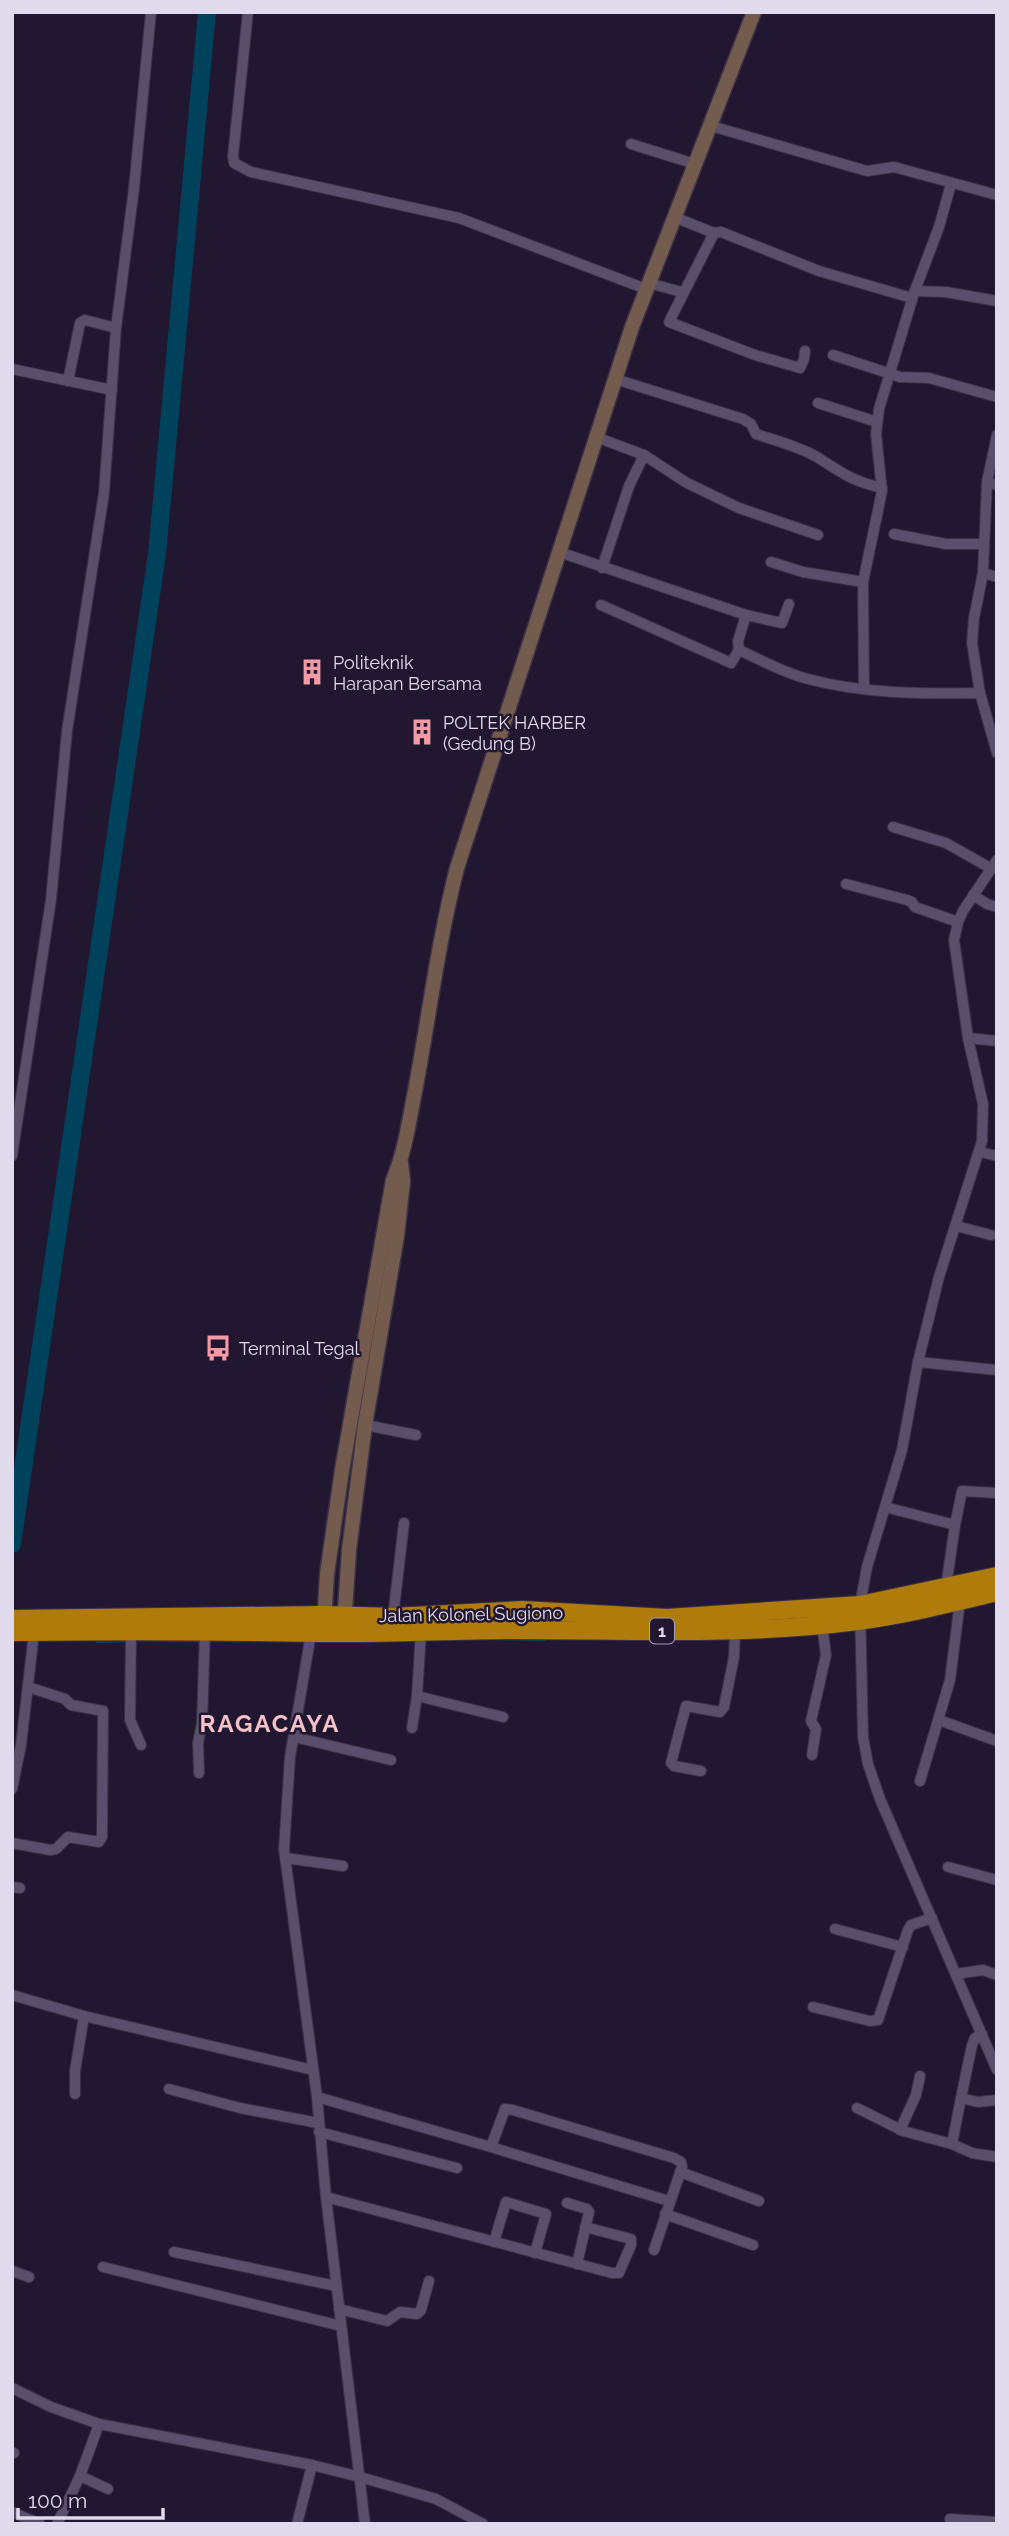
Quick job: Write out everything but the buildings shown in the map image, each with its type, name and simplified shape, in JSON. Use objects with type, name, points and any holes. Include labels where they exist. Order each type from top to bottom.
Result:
[{"type":"highway","name":"Jalan Kolonel Sugiono","points":[[344,1624],[393,1616],[522,1610],[667,1618],[860,1613],[946,1587],[997,1576]]},
{"type":"highway","name":"1","points":[[20,1627],[131,1640],[205,1633],[316,1629],[344,1624],[421,1638],[735,1629],[822,1625],[860,1613],[960,1601],[997,1592]]},
{"type":"highway","name":"1","points":[[20,1627],[316,1629]]},
{"type":"main road","points":[[316,1629],[393,1180],[401,1161],[450,893],[559,552],[603,439],[615,379],[647,286],[712,126],[754,12]]},
{"type":"main road","points":[[344,1624],[365,1425],[397,1236],[403,1181],[401,1161]]},
{"type":"main road","points":[[338,1498],[355,1500]]},
{"type":"street","points":[[12,1156],[51,900],[62,770],[104,492],[116,328],[135,188],[151,12]]},
{"type":"street","points":[[248,12],[234,163],[251,172],[474,223],[525,245],[647,286],[682,292]]},
{"type":"street","points":[[712,126],[867,172],[894,167],[997,195]]},
{"type":"street","points":[[631,144],[695,164]]},
{"type":"street","points":[[864,689],[863,582],[881,488],[877,422],[889,373],[951,184]]},
{"type":"street","points":[[674,217],[714,233],[722,232],[818,271],[914,294],[946,292],[997,301]]},
{"type":"street","points":[[714,233],[682,292],[670,323],[764,358],[800,368],[805,351]]},
{"type":"street","points":[[68,381],[80,323],[85,320],[116,328]]},
{"type":"street","points":[[833,355],[900,377],[926,378],[997,397]]},
{"type":"street","points":[[12,369],[112,390]]},
{"type":"street","points":[[615,379],[743,419],[751,424],[756,434],[793,445],[819,458],[848,478],[881,488]]},
{"type":"street","points":[[818,403],[877,422]]},
{"type":"street","points":[[997,435],[983,573],[972,643],[980,693],[997,752]]},
{"type":"street","points":[[603,439],[643,455],[687,483],[738,508],[818,535]]},
{"type":"street","points":[[602,568],[620,512],[643,455]]},
{"type":"street","points":[[894,534],[946,544],[984,544]]},
{"type":"street","points":[[559,552],[746,615],[782,623],[789,604]]},
{"type":"street","points":[[771,562],[803,572],[863,582]]},
{"type":"street","points":[[983,573],[997,577]]},
{"type":"street","points":[[601,605],[731,663],[738,650],[746,615]]},
{"type":"street","points":[[738,650],[807,679],[864,689],[980,693]]},
{"type":"street","points":[[893,827],[946,843],[994,864],[958,922],[954,940],[956,969],[983,1104],[984,1126],[980,1152],[939,1277],[918,1362],[902,1450],[867,1567],[860,1613],[863,1737],[868,1764],[880,1799],[929,1919],[956,1974],[979,2036],[997,2070]]},
{"type":"street","points":[[846,884],[907,900],[915,907],[958,922]]},
{"type":"street","points":[[973,895],[997,907]]},
{"type":"street","points":[[968,1038],[997,1041]]},
{"type":"street","points":[[980,1152],[997,1156]]},
{"type":"street","points":[[956,1226],[991,1235]]},
{"type":"street","points":[[918,1362],[997,1370]]},
{"type":"street","points":[[365,1425],[416,1435]]},
{"type":"street","points":[[946,1587],[961,1491],[997,1493]]},
{"type":"street","points":[[885,1507],[955,1525]]},
{"type":"street","points":[[393,1616],[404,1523]]},
{"type":"street","points":[[920,1782],[950,1680],[960,1601]]},
{"type":"street","points":[[812,1755],[816,1730],[811,1721],[826,1655],[822,1625]]},
{"type":"street","points":[[12,1789],[28,1687],[20,1627]]},
{"type":"street","points":[[316,1629],[294,1737],[286,1805],[285,1857],[317,2097],[318,2127],[365,2524]]},
{"type":"street","points":[[701,1771],[672,1765],[674,1750],[686,1706],[720,1712],[724,1707],[735,1629]]},
{"type":"street","points":[[199,1773],[198,1743],[202,1723],[205,1633]]},
{"type":"street","points":[[412,1728],[421,1638]]},
{"type":"street","points":[[131,1640],[130,1720],[141,1745]]},
{"type":"street","points":[[12,1843],[50,1850],[56,1849],[68,1837],[94,1843],[102,1837],[103,1711],[73,1706],[65,1699],[28,1687]]},
{"type":"street","points":[[417,1696],[503,1717]]},
{"type":"street","points":[[939,1720],[997,1741]]},
{"type":"street","points":[[294,1737],[391,1760]]},
{"type":"street","points":[[285,1857],[342,1867]]},
{"type":"street","points":[[948,1867],[997,1881]]},
{"type":"street","points":[[813,2007],[870,2021],[878,2020],[911,1925],[929,1919]]},
{"type":"street","points":[[835,1929],[903,1947]]},
{"type":"street","points":[[956,1974],[983,1970],[997,1975]]},
{"type":"street","points":[[12,1995],[84,2016],[313,2070]]},
{"type":"street","points":[[75,2094],[75,2071],[84,2016]]},
{"type":"street","points":[[951,2144],[979,2036]]},
{"type":"street","points":[[900,2130],[916,2095],[920,2076]]},
{"type":"street","points":[[169,2089],[318,2127],[457,2168]]},
{"type":"street","points":[[317,2097],[669,2201]]},
{"type":"street","points":[[961,2098],[978,2102],[997,2100]]},
{"type":"street","points":[[857,2108],[900,2130],[951,2144],[972,2153],[997,2157]]},
{"type":"street","points":[[491,2147],[505,2109],[681,2162],[654,2250]]},
{"type":"street","points":[[680,2172],[759,2202]]},
{"type":"street","points":[[326,2197],[619,2273],[632,2241],[586,2227]]},
{"type":"street","points":[[494,2242],[507,2202],[546,2214],[535,2253]]},
{"type":"street","points":[[566,2203],[588,2210],[577,2264]]},
{"type":"street","points":[[665,2214],[753,2245]]},
{"type":"street","points":[[174,2252],[336,2286]]},
{"type":"street","points":[[103,2267],[341,2326]]},
{"type":"street","points":[[12,2271],[29,2277]]},
{"type":"street","points":[[339,2309],[387,2321],[400,2312],[417,2314],[429,2281]]},
{"type":"street","points":[[12,2388],[51,2407],[99,2424],[312,2465],[436,2499],[483,2524]]},
{"type":"street","points":[[57,2524],[80,2476],[99,2424]]},
{"type":"street","points":[[297,2524],[312,2465]]},
{"type":"street","points":[[80,2476],[108,2489]]},
{"type":"street","points":[[12,2512],[40,2524]]},
{"type":"street","points":[[950,2519],[997,2522]]},
{"type":"waterway","points":[[12,1544],[157,554],[207,12]]},
{"type":"waterway","points":[[499,1639],[545,1640]]},
{"type":"waterway","points":[[135,1640],[202,1641]]},
{"type":"waterway","points":[[97,1642],[128,1641]]},
{"type":"waterway","points":[[208,1641],[282,1641]]},
{"type":"place","name":"Politeknik Harapan Bersama","points":[[312,672]]},
{"type":"place","name":"POLTEK HARBER (Gedung B)","points":[[422,732]]},
{"type":"place","name":"Terminal Tegal","points":[[218,1348]]},
{"type":"district","name":"RAGACAYA","points":[[270,1723]]}]
